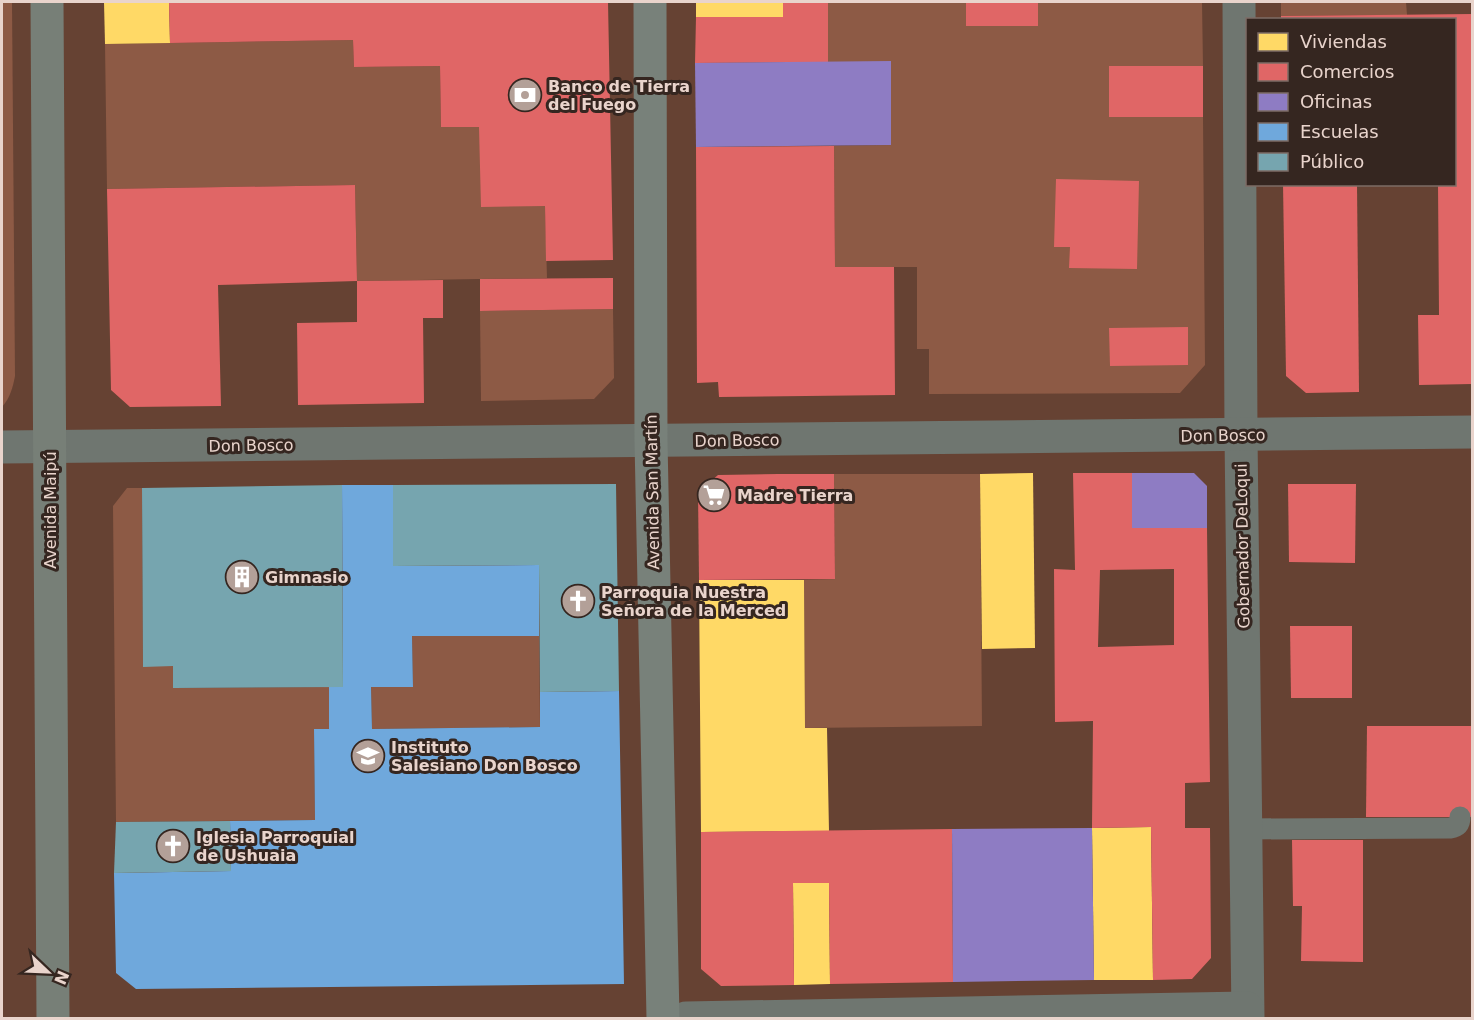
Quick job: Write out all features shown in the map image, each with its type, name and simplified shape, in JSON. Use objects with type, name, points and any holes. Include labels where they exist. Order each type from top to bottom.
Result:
[{"type":"main road","name":"Avenida Maipú","points":[[47,2],[53,1018]]},
{"type":"main road","name":"Avenida San Martín","points":[[650,2],[651,441],[663,1018]]},
{"type":"street","name":"Gobernador DeLoqui","points":[[1239,2],[1247,1013]]},
{"type":"street","name":"Don Bosco","points":[[2,447],[1473,432]]},
{"type":"street","points":[[686,1018],[1247,1013]]},
{"type":"lane","points":[[1245,830],[1450,828],[1459,824],[1460,817]]},
{"type":"shaded area","points":[[2,2],[1472,2],[1472,1018],[2,1018]]},
{"type":"shaded area","points":[[2,2],[12,2],[15,376],[11,392],[2,407]]},
{"type":"shaded area","points":[[828,2],[966,2],[967,26],[1037,26],[1038,2],[1202,2],[1203,66],[1109,66],[1110,117],[1203,117],[1205,365],[1180,393],[929,394],[929,349],[917,349],[917,267],[835,267],[834,146],[891,145],[891,62],[828,62]]},
{"type":"shaded area","points":[[1281,2],[1406,2],[1407,15],[1281,16]]},
{"type":"shaded area","points":[[353,40],[354,67],[440,66],[441,127],[479,127],[545,206],[547,278],[357,281],[355,185],[107,189],[105,44]]},
{"type":"shaded area","points":[[613,309],[614,378],[594,399],[481,401],[480,311]]},
{"type":"shaded area","points":[[834,474],[980,474],[982,726],[805,728],[804,580],[835,579]]},
{"type":"shaded area","points":[[127,488],[142,488],[143,666],[173,666],[173,688],[329,687],[329,729],[314,729],[315,820],[116,822],[113,506]]},
{"type":"shaded area","points":[[412,636],[539,636],[540,727],[372,729],[371,687],[413,687]]},
{"type":"building: Viviendas","points":[[104,2],[169,2],[170,43],[105,44]]},
{"type":"building: Viviendas","points":[[696,2],[783,2],[783,17],[696,17]]},
{"type":"building: Viviendas","points":[[1033,473],[1035,648],[982,649],[980,474]]},
{"type":"building: Viviendas","points":[[699,580],[804,580],[805,728],[827,728],[829,831],[701,832]]},
{"type":"building: Viviendas","points":[[1151,827],[1153,980],[1094,980],[1092,828]]},
{"type":"building: Viviendas","points":[[793,883],[829,883],[830,984],[794,985]]},
{"type":"building: Comercios","points":[[169,2],[608,2],[613,260],[546,261],[545,206],[481,207],[479,127],[441,127],[440,66],[354,67],[353,40],[170,43]]},
{"type":"building: Comercios","points":[[783,2],[828,2],[828,62],[695,63],[696,17],[783,17]]},
{"type":"building: Comercios","points":[[966,2],[1038,2],[1038,26],[966,26]]},
{"type":"building: Comercios","points":[[1472,14],[1472,384],[1419,385],[1418,315],[1439,315],[1438,186],[1456,186],[1456,18],[1281,18],[1281,16]]},
{"type":"building: Comercios","points":[[1109,66],[1203,66],[1203,117],[1109,117]]},
{"type":"building: Comercios","points":[[834,146],[835,267],[894,267],[895,395],[719,397],[718,382],[697,383],[696,147]]},
{"type":"building: Comercios","points":[[1056,179],[1139,181],[1137,269],[1069,268],[1070,247],[1054,247]]},
{"type":"building: Comercios","points":[[355,185],[357,281],[218,285],[221,406],[130,407],[111,390],[107,189]]},
{"type":"building: Comercios","points":[[1283,186],[1357,186],[1359,392],[1306,393],[1286,376]]},
{"type":"building: Comercios","points":[[613,278],[613,309],[480,311],[480,279]]},
{"type":"building: Comercios","points":[[443,280],[443,318],[423,318],[424,403],[298,405],[297,323],[357,322],[357,281]]},
{"type":"building: Comercios","points":[[1188,327],[1188,365],[1110,366],[1109,328]]},
{"type":"building: Comercios","points":[[1073,473],[1132,473],[1132,528],[1207,528],[1210,782],[1185,783],[1185,828],[1210,828],[1211,958],[1192,979],[1153,980],[1151,827],[1092,828],[1093,721],[1055,722],[1054,569],[1075,570]],"holes":[[[1174,569],[1174,645],[1098,647],[1100,570]]]},
{"type":"building: Comercios","points":[[834,474],[835,579],[699,580],[698,492],[718,475]]},
{"type":"building: Comercios","points":[[1288,484],[1356,484],[1355,563],[1289,562]]},
{"type":"building: Comercios","points":[[1290,626],[1352,626],[1352,698],[1291,698]]},
{"type":"building: Comercios","points":[[1367,726],[1472,726],[1472,817],[1366,817]]},
{"type":"building: Comercios","points":[[952,829],[953,982],[830,984],[829,883],[793,883],[794,985],[721,986],[701,969],[701,832]]},
{"type":"building: Comercios","points":[[1292,840],[1363,840],[1363,962],[1301,961],[1302,906],[1293,906]]},
{"type":"building: Oficinas","points":[[891,61],[891,145],[696,147],[695,63]]},
{"type":"building: Oficinas","points":[[1132,473],[1194,473],[1207,486],[1207,528],[1132,528]]},
{"type":"building: Oficinas","points":[[1092,828],[1094,980],[953,982],[952,829]]},
{"type":"building: Escuelas","name":"Instituto Salesiano Don Bosco","points":[[342,485],[393,485],[393,566],[539,565],[539,636],[412,636],[413,687],[371,687],[372,729],[540,727],[540,692],[619,691],[624,984],[136,989],[116,973],[114,873],[231,871],[230,821],[315,820],[314,729],[329,729],[329,687],[343,687]]},
{"type":"building: Público","name":"Parroquia Nuestra Señora de la Merced","points":[[616,484],[619,691],[540,692],[539,565],[393,566],[393,485]]},
{"type":"building: Público","name":"Gimnasio","points":[[342,485],[343,687],[173,688],[173,666],[143,667],[142,488]]},
{"type":"building: Público","name":"Iglesia Parroquial de Ushuaia","points":[[230,821],[231,871],[114,873],[116,822]]},
{"type":"place","name":"Banco de Tierra del Fuego","points":[[525,95]]},
{"type":"place","name":"Madre Tierra","points":[[714,495]]},
{"type":"place","name":"Gimnasio","points":[[242,577]]},
{"type":"place","name":"Parroquia Nuestra Señora de la Merced","points":[[578,601]]},
{"type":"place","name":"Instituto Salesiano Don Bosco","points":[[368,756]]},
{"type":"place","name":"Iglesia Parroquial de Ushuaia","points":[[173,846]]}]
